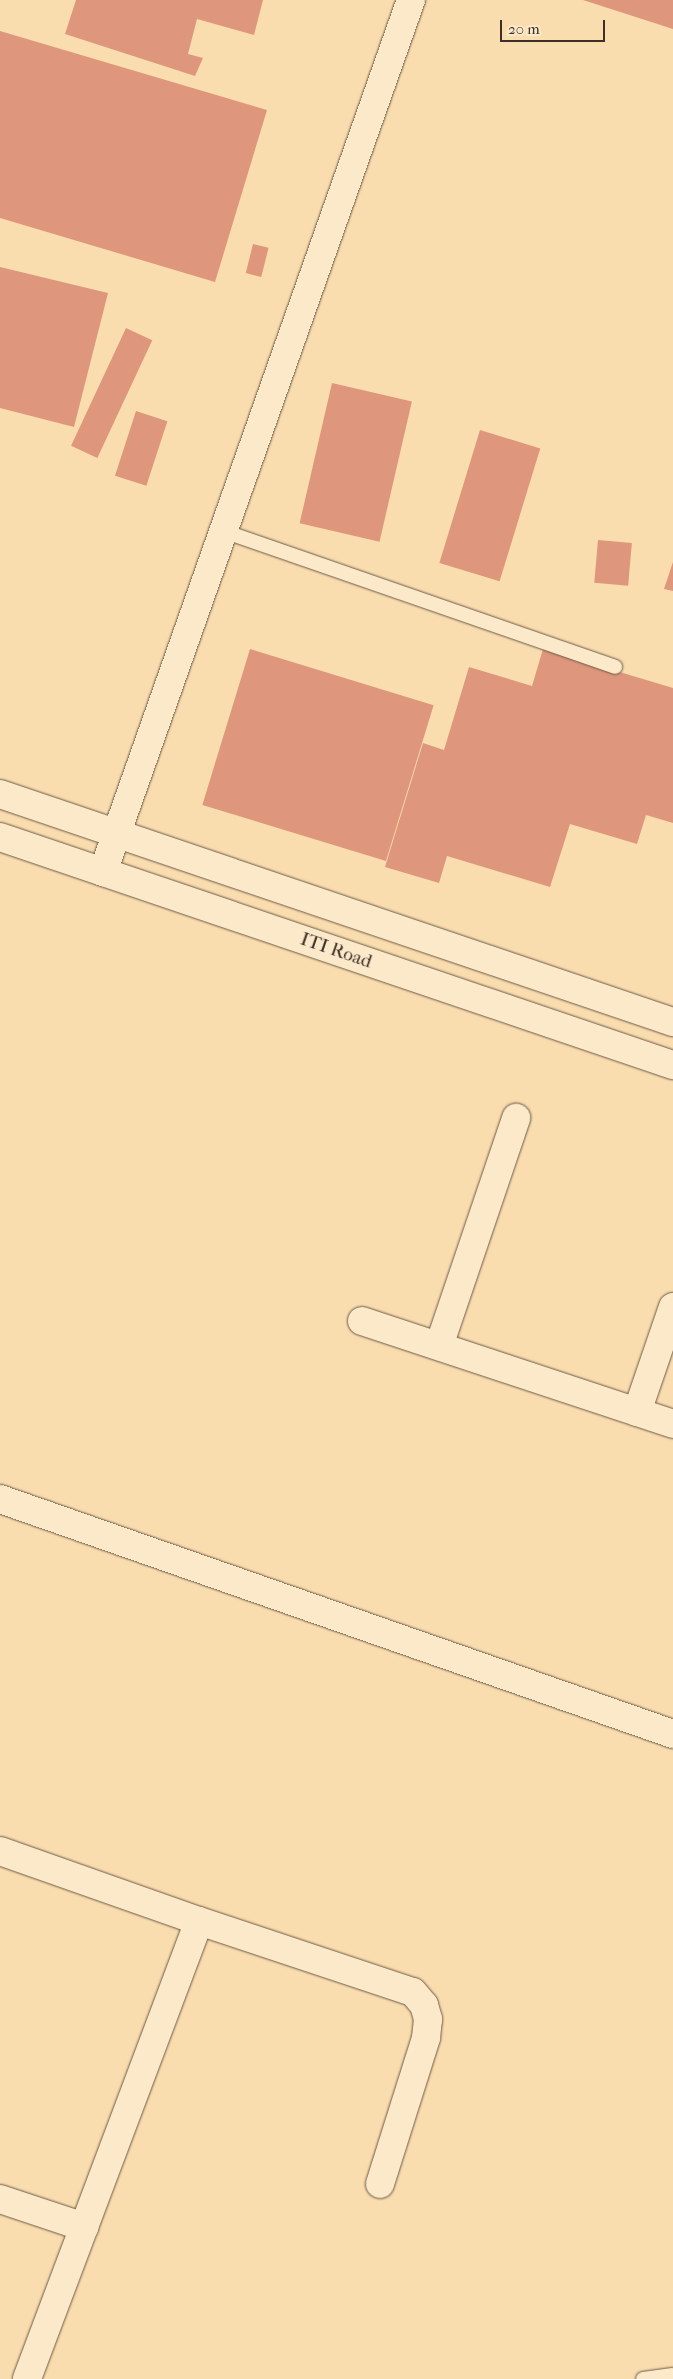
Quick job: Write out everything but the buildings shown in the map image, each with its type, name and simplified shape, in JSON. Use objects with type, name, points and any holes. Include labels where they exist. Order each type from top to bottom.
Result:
[{"type":"street","points":[[103,872],[412,0]]},
{"type":"street","points":[[0,794],[116,835],[673,1022]]},
{"type":"street","name":"ITI Road","points":[[0,837],[673,1065]]},
{"type":"street","points":[[439,1346],[516,1118]]},
{"type":"street","points":[[637,1412],[673,1307]]},
{"type":"street","points":[[362,1321],[673,1424]]},
{"type":"street","points":[[0,1499],[673,1734]]},
{"type":"street","points":[[0,1851],[199,1921],[413,1992],[424,2005],[428,2019],[426,2038],[380,2184]]},
{"type":"street","points":[[26,2379],[199,1921]]},
{"type":"street","points":[[0,2199],[84,2227]]},
{"type":"lane","points":[[223,531],[615,667]]},
{"type":"lane","points":[[643,2379],[673,2375]]}]
